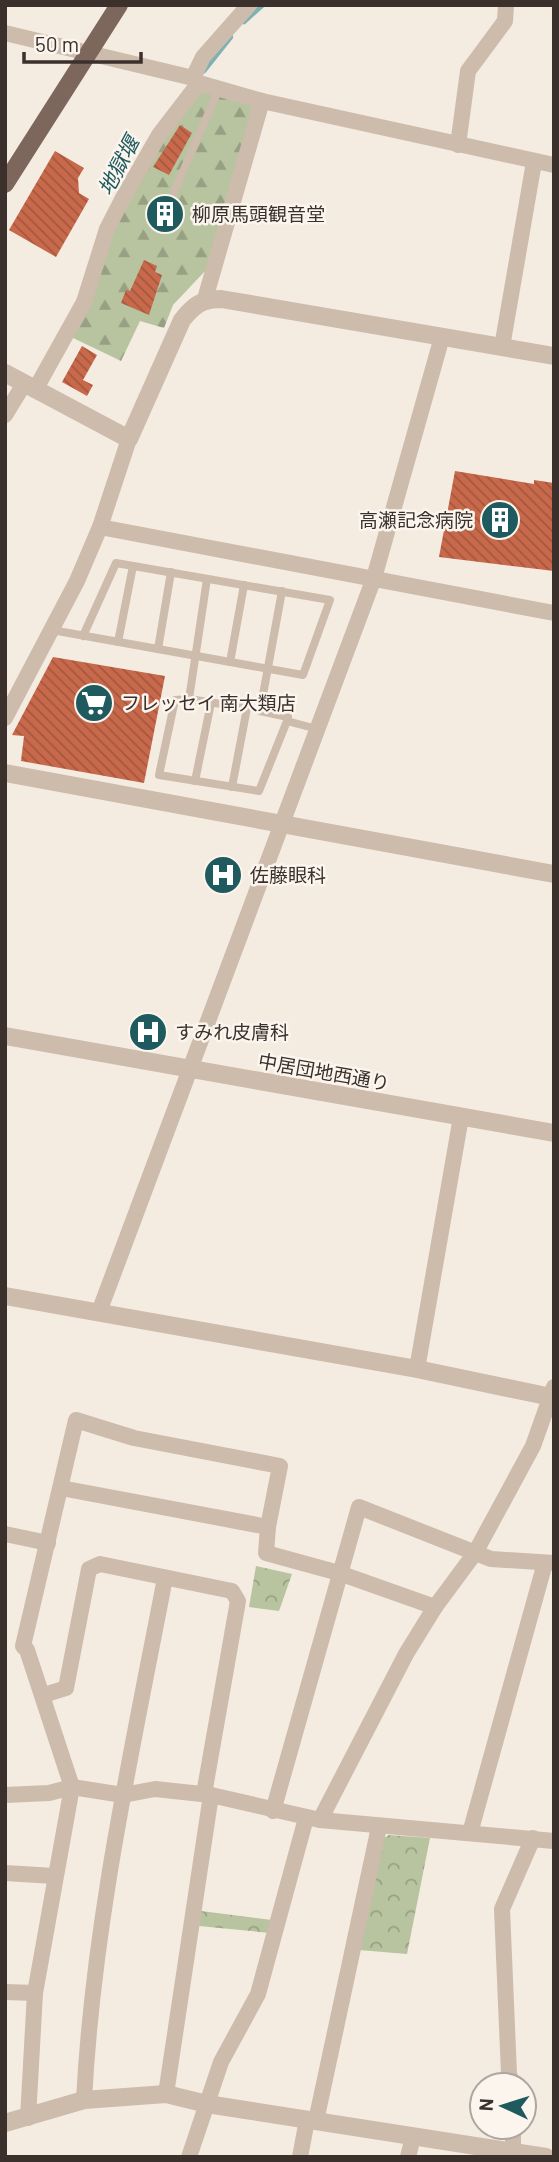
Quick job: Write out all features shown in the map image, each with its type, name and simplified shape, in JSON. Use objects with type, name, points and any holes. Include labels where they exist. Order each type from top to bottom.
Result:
[{"type":"main road","points":[[5,184],[119,5]]},
{"type":"street","points":[[5,415],[29,387],[84,302],[107,229],[159,135],[196,80],[202,57],[249,5]]},
{"type":"street","points":[[458,145],[468,71],[505,21],[506,5]]},
{"type":"street","points":[[5,33],[196,80],[262,101],[554,165]]},
{"type":"street","points":[[205,299],[262,101]]},
{"type":"street","points":[[502,347],[534,162]]},
{"type":"street","points":[[5,718],[52,630],[100,527],[130,439],[182,320],[193,307],[205,299],[221,299],[554,356]]},
{"type":"street","points":[[99,1312],[373,578],[442,337]]},
{"type":"street","points":[[5,373],[130,439]]},
{"type":"street","points":[[100,527],[554,613]]},
{"type":"street","points":[[5,773],[554,874]]},
{"type":"street","name":"中居団地西通り","points":[[5,1036],[554,1133]]},
{"type":"street","points":[[417,1369],[461,1117]]},
{"type":"street","points":[[5,1296],[552,1392],[533,1446],[475,1553],[406,1654],[313,1819],[258,1994],[221,2062],[189,2157]]},
{"type":"street","points":[[28,2118],[35,1993],[72,1787],[44,1695],[27,1650],[23,1646],[76,1420],[134,1438],[280,1466],[268,1527],[267,1553],[339,1573],[435,1608]]},
{"type":"street","points":[[61,1488],[268,1527]]},
{"type":"street","points":[[272,1811],[359,1507],[491,1559],[549,1563],[470,1833]]},
{"type":"street","points":[[5,1534],[48,1543]]},
{"type":"street","points":[[44,1695],[66,1688],[89,1569],[100,1564],[232,1591],[238,1601],[207,1795],[166,2094]]},
{"type":"street","points":[[84,2100],[89,2014],[123,1795],[165,1578]]},
{"type":"street","points":[[5,1795],[49,1793],[72,1787],[123,1795],[155,1790],[207,1795],[313,1819],[554,1841]]},
{"type":"street","points":[[300,2157],[311,2121],[379,1827]]},
{"type":"street","points":[[509,2071],[502,1909],[533,1838]]},
{"type":"street","points":[[5,1873],[54,1876]]},
{"type":"street","points":[[5,1992],[35,1993]]},
{"type":"street","points":[[5,2123],[84,2100],[166,2094],[208,2104],[529,2155]]},
{"type":"street","points":[[408,2157],[413,2137]]},
{"type":"lane","points":[[174,192],[219,89]]},
{"type":"lane","points":[[52,630],[83,636],[303,675],[330,600],[116,563],[83,636]]},
{"type":"lane","points":[[118,642],[133,566]]},
{"type":"lane","points":[[158,649],[171,572]]},
{"type":"lane","points":[[189,699],[207,579]]},
{"type":"lane","points":[[230,662],[244,585]]},
{"type":"lane","points":[[260,711],[282,592]]},
{"type":"lane","points":[[189,699],[288,717],[259,792],[159,775],[175,700],[189,699]]},
{"type":"lane","points":[[195,781],[211,703]]},
{"type":"lane","points":[[232,787],[247,708]]},
{"type":"lane","points":[[287,721],[317,729]]},
{"type":"green space","points":[[201,90],[255,105],[207,269],[173,305],[164,328],[140,321],[121,361],[71,337],[110,234],[162,137]]},
{"type":"green space","points":[[256,1566],[292,1574],[279,1611],[249,1607]]},
{"type":"green space","points":[[389,1835],[430,1838],[407,1954],[359,1950],[384,1838]]},
{"type":"green space","points":[[201,1911],[272,1920],[270,1933],[199,1926]]},
{"type":"building","points":[[180,125],[192,133],[169,175],[153,167]]},
{"type":"building","points":[[55,151],[84,168],[78,178],[79,193],[89,199],[56,257],[9,230]]},
{"type":"building","name":"柳原馬頭観音堂","points":[[166,196],[182,208],[170,231],[147,220],[158,198],[164,200]]},
{"type":"building","points":[[144,260],[157,266],[155,272],[162,275],[149,315],[121,303],[126,290],[130,291]]},
{"type":"building","points":[[82,346],[97,355],[83,380],[93,385],[87,396],[62,382]]},
{"type":"building","name":"高瀬記念病院","points":[[455,471],[534,484],[534,480],[554,483],[554,571],[439,557]]},
{"type":"building","name":"フレッセイ 南大類店","points":[[53,657],[165,676],[144,783],[21,761],[24,736],[12,735]]},
{"type":"waterway","name":"地獄堰","points":[[244,22],[263,5]]},
{"type":"waterway","name":"地獄堰","points":[[204,71],[231,37]]},
{"type":"place","name":"柳原馬頭観音堂","points":[[165,214]]},
{"type":"place","name":"高瀬記念病院","points":[[500,520]]},
{"type":"place","name":"フレッセイ 南大類店","points":[[94,703]]},
{"type":"place","name":"佐藤眼科","points":[[223,875]]},
{"type":"place","name":"すみれ皮膚科","points":[[148,1032]]}]
